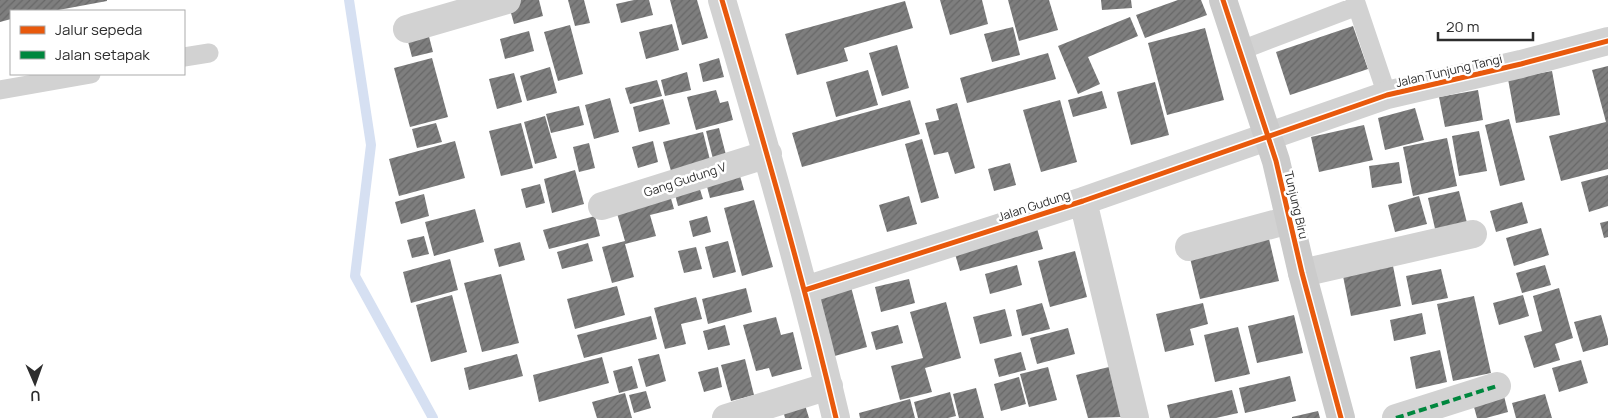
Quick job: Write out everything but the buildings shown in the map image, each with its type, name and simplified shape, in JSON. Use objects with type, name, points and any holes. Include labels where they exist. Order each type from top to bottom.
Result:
[{"type":"street","points":[[407,29],[507,0]]},
{"type":"street","points":[[722,0],[768,154],[805,290],[836,418]]},
{"type":"street","name":"Tunjung Biru","points":[[1223,0],[1269,136],[1302,273],[1341,418]]},
{"type":"street","name":"Jalan Tunjung Tangi","points":[[1269,136],[1387,96],[1608,41]]},
{"type":"street","name":"Jalan Gudung","points":[[805,290],[1084,201],[1269,136]]},
{"type":"street","name":"Gang Gudung V","points":[[602,206],[768,154]]},
{"type":"street","points":[[1084,201],[1135,418]]},
{"type":"street","points":[[1189,247],[1290,220]]},
{"type":"street","points":[[1302,273],[1473,234]]},
{"type":"street","points":[[726,418],[829,386]]},
{"type":"street","points":[[1396,418],[1497,386]]},
{"type":"lane","points":[[1239,51],[1356,3],[1387,96]]},
{"type":"lane","points":[[185,57],[209,52]]},
{"type":"lane","points":[[0,90],[85,75]]},
{"type":"waterway","points":[[349,0],[371,145],[355,276],[433,418]]},
{"type":"marked path","points":[[1396,418],[1497,386]]},
{"type":"cycle path","points":[[722,0],[796,260],[836,418]]},
{"type":"cycle path","points":[[1223,0],[1276,161],[1302,273],[1341,418]]},
{"type":"cycle path","points":[[805,290],[1083,201],[1387,95],[1521,64],[1608,41]]}]
